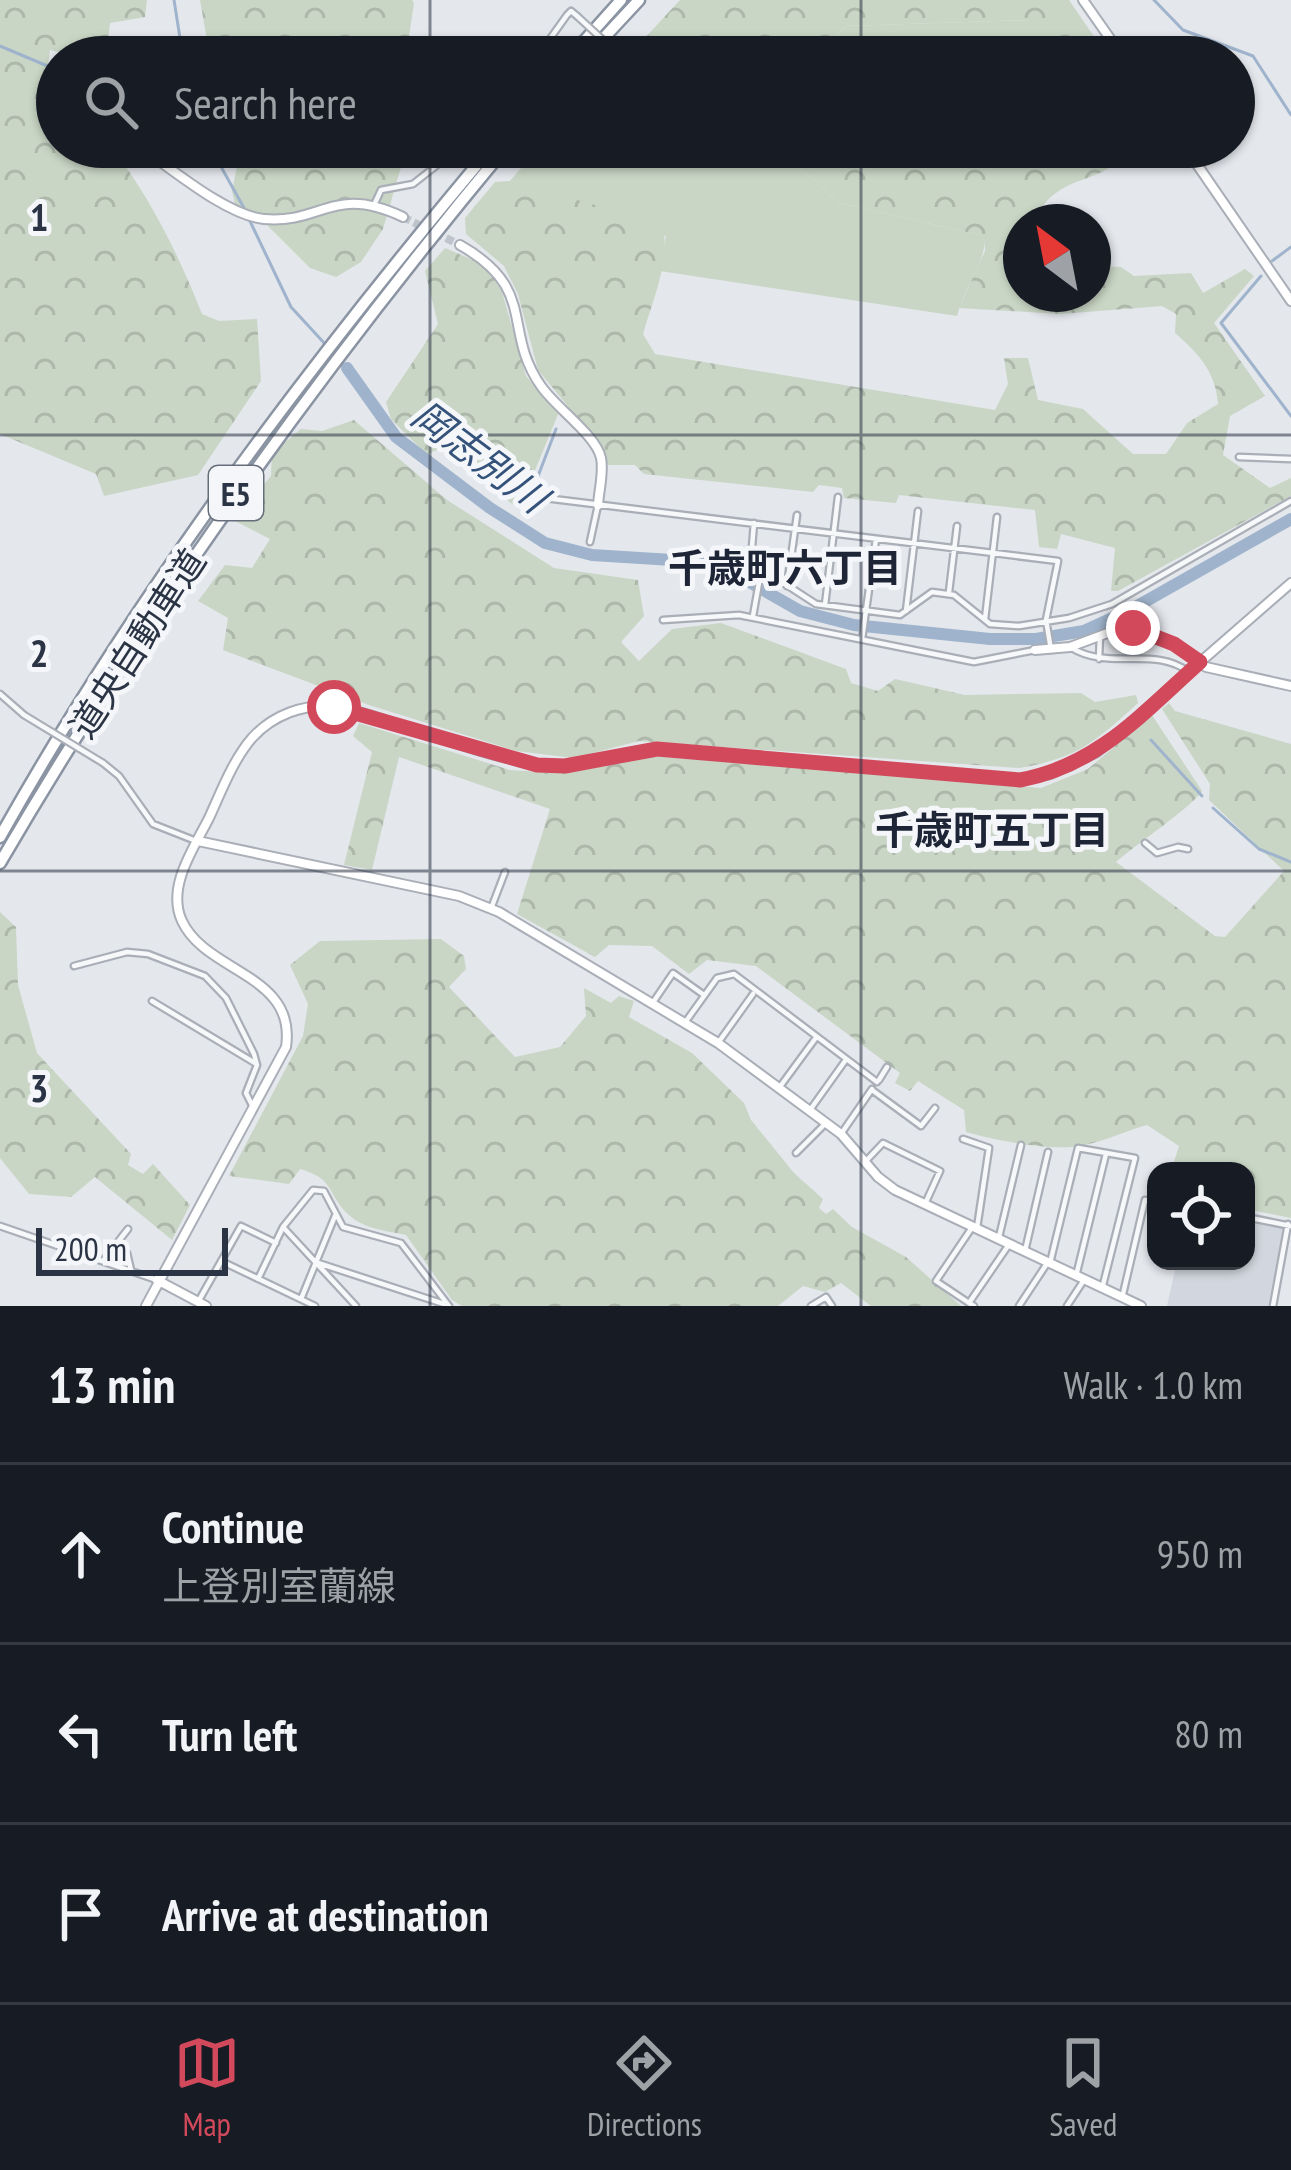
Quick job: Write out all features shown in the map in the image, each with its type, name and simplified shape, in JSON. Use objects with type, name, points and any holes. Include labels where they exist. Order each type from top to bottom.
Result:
[{"type":"highway","points":[[589,36],[621,0]]},
{"type":"highway","points":[[606,36],[639,0]]},
{"type":"highway","name":"道央自動車道","points":[[0,837],[186,544],[341,330],[475,168]]},
{"type":"highway","name":"道央自動車道","points":[[0,863],[110,681],[245,480],[364,321],[489,168]]},
{"type":"main road","points":[[1083,0],[1108,36]]},
{"type":"main road","points":[[174,168],[252,217],[286,218],[350,202],[375,203],[403,217]]},
{"type":"main road","points":[[1199,168],[1291,302]]},
{"type":"main road","points":[[460,245],[485,260],[509,288],[534,375],[596,446],[601,458],[598,505]]},
{"type":"main road","points":[[146,1306],[282,1056],[287,1036],[286,1020],[268,991],[195,940],[182,922],[177,890],[197,842],[254,737],[284,714],[310,707],[348,710],[537,765],[565,766],[657,749],[1020,780],[1050,774],[1096,752],[1291,583]]},
{"type":"main road","points":[[1035,650],[1070,647],[1121,628],[1142,630],[1200,662],[1291,686]]},
{"type":"main road","points":[[197,842],[437,891],[491,908],[718,1043],[841,1134],[896,1190],[1141,1306]]},
{"type":"main road","points":[[157,1280],[194,1303]]},
{"type":"street","points":[[552,36],[571,11],[599,36]]},
{"type":"street","points":[[375,203],[381,190],[413,184],[433,168]]},
{"type":"street","points":[[1239,457],[1291,459]]},
{"type":"street","points":[[825,606],[838,497]]},
{"type":"street","points":[[545,498],[1058,561],[1047,622],[1051,646]]},
{"type":"street","points":[[754,523],[752,547],[762,571],[796,595],[825,606],[900,615],[932,592],[949,595],[990,625],[1019,626],[1070,618],[1112,604],[1291,501]]},
{"type":"street","points":[[590,542],[598,505]]},
{"type":"street","points":[[906,611],[918,511]]},
{"type":"street","points":[[787,587],[797,515]]},
{"type":"street","points":[[985,620],[997,518]]},
{"type":"street","points":[[949,595],[957,526]]},
{"type":"street","points":[[862,636],[876,538]]},
{"type":"street","points":[[753,617],[762,571]]},
{"type":"street","points":[[663,620],[734,614],[974,662],[1035,650]]},
{"type":"street","points":[[1099,659],[1100,636]]},
{"type":"street","points":[[1070,647],[1099,659],[1120,662],[1137,657],[1178,664],[1189,672]]},
{"type":"street","points":[[0,694],[24,715],[119,776],[153,824],[197,842]]},
{"type":"street","points":[[1145,843],[1157,853],[1188,848]]},
{"type":"street","points":[[491,908],[505,872]]},
{"type":"street","points":[[74,966],[127,952],[148,954],[205,976],[226,998],[257,1065],[246,1093],[254,1108]]},
{"type":"street","points":[[652,1004],[673,973],[704,995]]},
{"type":"street","points":[[684,1024],[719,976],[729,973],[877,1082]]},
{"type":"street","points":[[718,1043],[754,992]]},
{"type":"street","points":[[152,1001],[257,1065]]},
{"type":"street","points":[[779,1088],[816,1037]]},
{"type":"street","points":[[810,1110],[847,1059]]},
{"type":"street","points":[[841,1134],[887,1067]]},
{"type":"street","points":[[872,1090],[921,1126],[935,1108]]},
{"type":"street","points":[[796,1154],[826,1122]]},
{"type":"street","points":[[963,1139],[989,1148],[975,1227],[936,1281],[972,1305],[1010,1243]]},
{"type":"street","points":[[866,1162],[883,1143],[940,1171],[925,1205]]},
{"type":"street","points":[[999,1237],[1021,1145]]},
{"type":"street","points":[[1019,1306],[1049,1262],[1078,1148],[1135,1158],[1102,1289]]},
{"type":"street","points":[[1024,1251],[1048,1152]]},
{"type":"street","points":[[1067,1306],[1080,1278],[1106,1153]]},
{"type":"street","points":[[258,1279],[283,1227],[314,1190],[324,1191],[343,1227],[401,1243],[449,1306]]},
{"type":"street","points":[[1113,1306],[1120,1297],[1147,1200]]},
{"type":"street","points":[[301,1299],[336,1213]]},
{"type":"street","points":[[1255,1219],[1289,1225],[1273,1306]]},
{"type":"street","points":[[0,1226],[157,1280]]},
{"type":"street","points":[[194,1303],[241,1226],[276,1243]]},
{"type":"street","points":[[283,1227],[356,1306]]},
{"type":"street","points":[[103,1261],[128,1229]]},
{"type":"street","points":[[127,1252],[131,1271]]},
{"type":"street","points":[[221,1261],[315,1306]]},
{"type":"street","points":[[318,1263],[449,1306]]},
{"type":"street","points":[[343,1306],[348,1297]]},
{"type":"street","points":[[811,1306],[826,1297],[832,1306]]},
{"type":"shaded area","points":[[1255,1222],[1284,1227],[1268,1306],[1167,1306],[1175,1270],[1255,1270]]},
{"type":"green space","points":[[0,0],[147,0],[145,17],[110,23],[108,36],[36,36],[36,168],[126,168],[162,227],[202,314],[219,321],[257,319],[261,381],[198,475],[104,496],[96,474],[0,434]]},
{"type":"green space","points":[[200,0],[414,3],[409,36],[206,36]]},
{"type":"green space","points":[[680,0],[1069,0],[1094,36],[1038,36],[1028,20],[846,26],[838,36],[647,36]]},
{"type":"green space","points":[[1029,20],[1038,36],[838,36],[846,26]]},
{"type":"green space","points":[[237,168],[401,168],[383,229],[361,262],[336,277],[310,268],[254,212],[235,204],[232,191]]},
{"type":"green space","points":[[521,168],[800,168],[839,203],[980,235],[985,241],[957,316],[660,271],[666,236],[510,181]]},
{"type":"green space","points":[[800,168],[1108,168],[1066,187],[1044,204],[1003,204],[1003,311],[959,308],[985,251],[980,235],[839,203]]},
{"type":"green space","points":[[510,181],[662,224],[663,265],[643,334],[655,354],[995,410],[1008,384],[1004,358],[1028,358],[1038,400],[1083,409],[1133,454],[1166,454],[1187,423],[1218,404],[1204,364],[1175,333],[1176,314],[1162,306],[1111,310],[1111,267],[1134,276],[1191,273],[1203,293],[1245,269],[1254,276],[1214,323],[1265,396],[1230,416],[1223,455],[1270,488],[1291,478],[1291,496],[1111,591],[1115,548],[1061,534],[1057,549],[1039,547],[1035,510],[899,495],[896,503],[844,498],[842,488],[819,485],[813,492],[644,474],[635,465],[608,465],[599,444],[538,370],[518,294],[504,266],[466,234],[465,218],[495,182]]},
{"type":"green space","points":[[445,248],[487,266],[502,292],[526,376],[559,412],[519,509],[438,449],[427,455],[391,419],[386,402],[438,324],[425,271]]},
{"type":"green space","points":[[354,420],[447,500],[554,568],[638,580],[644,616],[621,642],[639,661],[672,629],[721,623],[846,669],[851,683],[878,691],[895,679],[965,695],[1081,693],[1095,702],[1136,695],[1138,703],[1084,746],[1019,768],[639,741],[574,758],[516,751],[369,705],[223,650],[228,618],[198,601],[225,565],[252,568],[270,539],[233,520],[271,476],[272,453],[301,429],[322,431]]},
{"type":"green space","points":[[1169,703],[1175,711],[1291,744],[1291,1218],[1255,1211],[1255,1162],[1174,1162],[1179,1146],[1147,1125],[1071,1147],[966,1132],[964,1110],[918,1081],[910,1091],[895,1083],[900,1073],[756,966],[707,960],[689,974],[652,946],[609,945],[595,957],[517,914],[550,809],[399,757],[372,870],[344,865],[372,752],[353,736],[359,723],[510,770],[557,773],[653,756],[1041,788],[1088,769],[1152,715],[1202,791],[1116,862],[1215,936],[1225,937],[1284,871],[1209,800],[1210,784],[1162,709]]},
{"type":"green space","points":[[0,912],[16,927],[18,985],[37,1053],[131,1154],[128,1165],[143,1174],[153,1164],[190,1205],[172,1240],[95,1177],[71,1197],[29,1194],[0,1158]]},
{"type":"green space","points":[[441,939],[464,956],[466,969],[449,987],[515,1057],[560,1047],[586,1016],[584,988],[611,1003],[619,996],[634,1001],[629,1017],[692,1053],[744,1103],[751,1120],[794,1173],[823,1199],[819,1208],[826,1214],[833,1209],[852,1227],[906,1257],[961,1306],[871,1306],[841,1283],[825,1292],[803,1286],[778,1306],[462,1306],[452,1300],[406,1235],[355,1220],[320,1177],[300,1169],[289,1184],[229,1176],[303,1036],[308,1004],[290,965],[320,941]]},
{"type":"waterway","name":"岡志別川","points":[[174,0],[180,36]]},
{"type":"waterway","points":[[1154,0],[1183,30],[1199,36]]},
{"type":"waterway","points":[[0,46],[36,61]]},
{"type":"waterway","points":[[1255,59],[1291,115]]},
{"type":"waterway","name":"岡志別川","points":[[222,168],[244,208]]},
{"type":"waterway","name":"岡志別川","points":[[248,217],[291,307],[326,345]]},
{"type":"waterway","points":[[1272,261],[1291,247]]},
{"type":"waterway","points":[[1261,276],[1221,323],[1291,416]]},
{"type":"waterway","name":"岡志別川","points":[[339,360],[347,368]]},
{"type":"waterway","name":"岡志別川","points":[[347,368],[396,437],[545,543],[592,555],[723,567],[800,611],[854,625],[990,639],[1036,639],[1084,631],[1291,519]]},
{"type":"waterway","points":[[524,513],[556,429]]},
{"type":"waterway","points":[[1151,740],[1202,796]]},
{"type":"waterway","points":[[1213,808],[1259,849],[1291,862]]},
{"type":"tunnel","points":[[403,217],[460,245]]},
{"type":"district","name":"千歳町六丁目","points":[[785,567]]},
{"type":"district","name":"千歳町五丁目","points":[[992,829]]},
{"type":"route","points":[[334,707],[537,765],[565,766],[657,749],[1020,780],[1050,774],[1096,752],[1200,662],[1174,644],[1133,628]]}]
